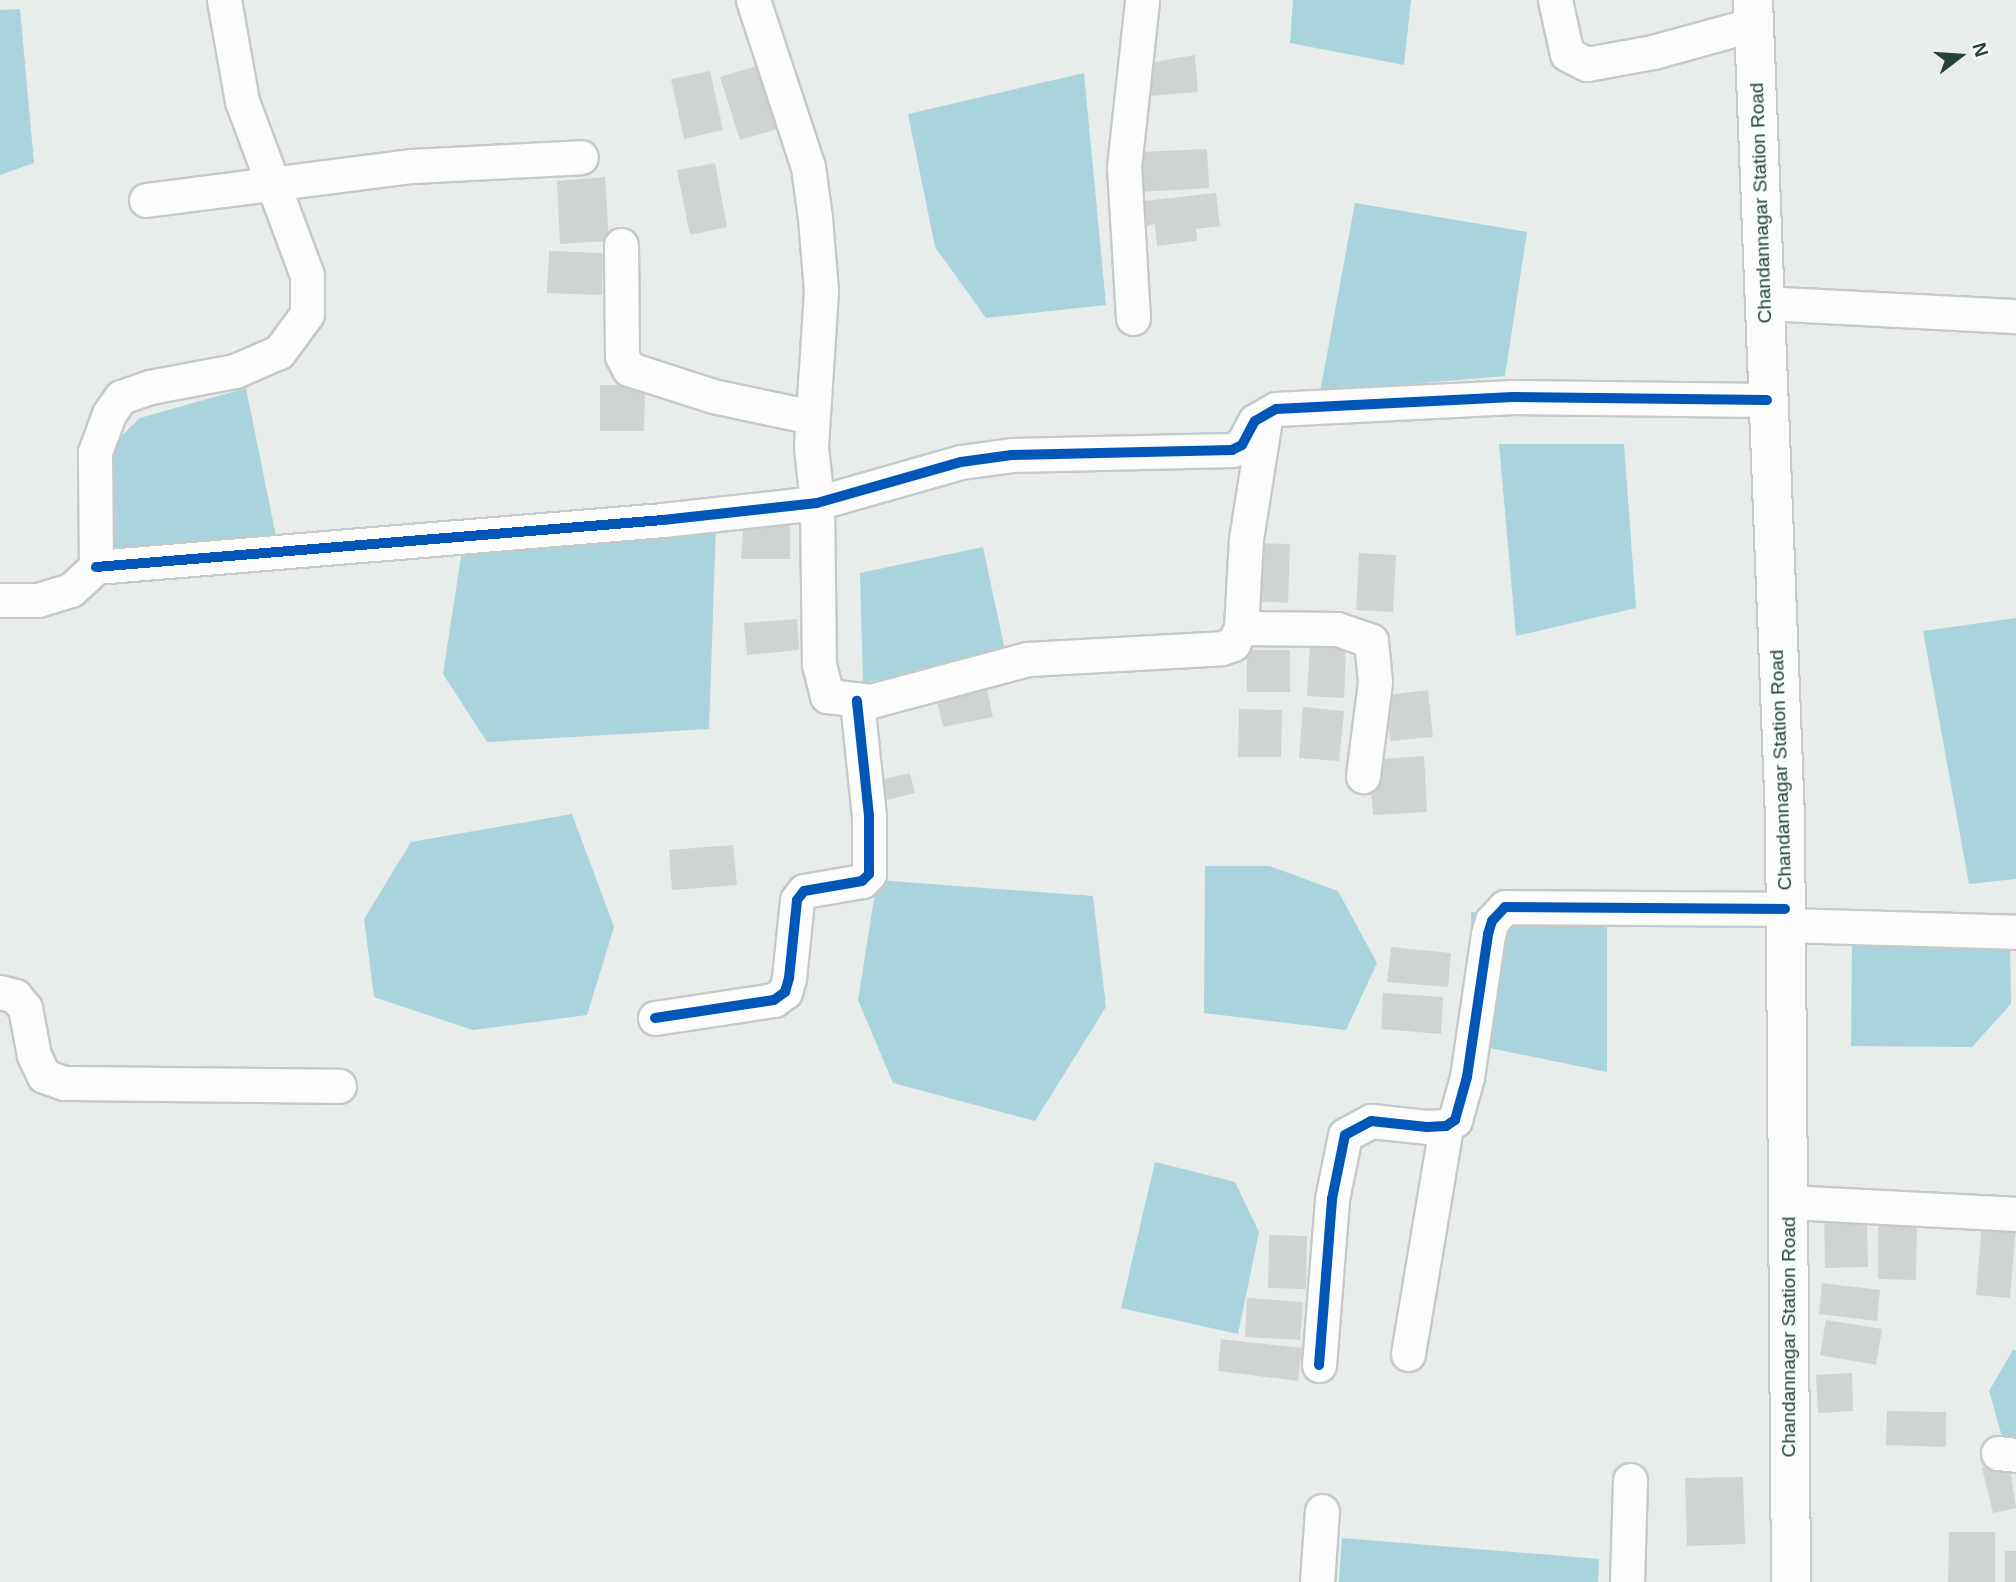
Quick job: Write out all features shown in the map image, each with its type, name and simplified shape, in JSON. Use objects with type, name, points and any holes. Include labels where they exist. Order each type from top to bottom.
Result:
[{"type":"main road","name":"Chandannagar Station Road","points":[[1754,12],[1785,917],[1791,1582]]},
{"type":"street","points":[[96,567],[94,452],[109,414],[121,397],[150,387],[235,371],[279,352],[307,314],[307,275],[269,181],[242,101],[224,0]]},
{"type":"street","points":[[753,0],[808,167],[821,291],[812,417],[817,503],[819,664],[827,696],[871,701],[1028,659],[1222,648],[1233,643],[1241,628],[1246,539],[1266,414]]},
{"type":"street","points":[[1133,318],[1125,167],[1142,0]]},
{"type":"street","points":[[1555,0],[1567,54],[1587,64],[1653,52],[1754,12]]},
{"type":"street","points":[[146,200],[269,181],[412,166],[581,157]]},
{"type":"street","points":[[621,245],[622,356],[629,369],[713,396],[812,417]]},
{"type":"street","points":[[1764,303],[2016,316]]},
{"type":"street","points":[[0,600],[38,600],[71,590],[96,567],[663,520],[817,503],[961,462],[1012,455],[1232,450],[1242,445],[1255,421],[1276,409],[1513,397],[1767,400]]},
{"type":"street","points":[[1241,628],[1337,629],[1371,641],[1375,682],[1363,776]]},
{"type":"street","points":[[655,1018],[774,1000],[785,992],[789,978],[797,900],[804,891],[862,881],[869,874],[869,816],[857,701]]},
{"type":"street","points":[[1319,1365],[1332,1199],[1345,1135],[1371,1121],[1446,1126],[1455,1120],[1467,1077],[1488,934],[1492,920],[1505,907],[1785,917],[2016,932]]},
{"type":"street","points":[[0,992],[15,996],[25,1008],[34,1055],[44,1076],[64,1083],[340,1086]]},
{"type":"street","points":[[1408,1354],[1446,1126]]},
{"type":"street","points":[[1788,1202],[2016,1213]]},
{"type":"street","points":[[1627,1582],[1630,1480]]},
{"type":"street","points":[[1317,1582],[1322,1511]]},
{"type":"water","points":[[1293,0],[1411,0],[1404,65],[1290,43]]},
{"type":"water","points":[[20,9],[34,163],[0,175],[0,10]]},
{"type":"water","points":[[1084,73],[1106,305],[986,318],[935,247],[908,114]]},
{"type":"water","points":[[1355,203],[1527,232],[1505,376],[1320,392]]},
{"type":"water","points":[[246,388],[278,546],[114,562],[109,448],[140,418]]},
{"type":"water","points":[[1499,444],[1624,444],[1636,608],[1516,636]]},
{"type":"water","points":[[466,524],[716,524],[709,729],[487,742],[443,674]]},
{"type":"water","points":[[983,547],[1006,655],[863,683],[860,573]]},
{"type":"water","points":[[2016,618],[2016,879],[1969,884],[1923,631]]},
{"type":"water","points":[[572,814],[614,927],[587,1015],[473,1030],[374,997],[364,919],[411,842]]},
{"type":"water","points":[[1205,866],[1269,866],[1338,891],[1377,963],[1346,1030],[1204,1013]]},
{"type":"water","points":[[877,880],[1093,896],[1106,1007],[1035,1121],[893,1083],[858,1000]]},
{"type":"water","points":[[1471,912],[1607,916],[1607,1072],[1475,1045]]},
{"type":"water","points":[[1852,943],[2010,944],[2011,1004],[1972,1047],[1851,1046]]},
{"type":"water","points":[[1155,1162],[1235,1182],[1259,1232],[1238,1334],[1121,1308]]},
{"type":"water","points":[[2013,1350],[2016,1351],[2016,1442],[2003,1440],[1989,1391]]},
{"type":"water","points":[[1342,1538],[1599,1559],[1598,1582],[1339,1582]]},
{"type":"building","points":[[1195,55],[1198,92],[1150,96],[1148,63]]},
{"type":"building","points":[[757,66],[777,129],[740,140],[720,77]]},
{"type":"building","points":[[710,71],[723,130],[684,139],[671,79]]},
{"type":"building","points":[[1207,149],[1209,188],[1138,192],[1140,152]]},
{"type":"building","points":[[715,163],[727,227],[690,235],[677,170]]},
{"type":"building","points":[[605,177],[609,241],[560,244],[557,181]]},
{"type":"building","points":[[1216,193],[1220,226],[1196,229],[1197,241],[1157,246],[1155,224],[1147,226],[1144,201]]},
{"type":"building","points":[[549,251],[603,253],[602,295],[547,293]]},
{"type":"building","points":[[600,385],[645,385],[644,431],[600,431]]},
{"type":"building","points":[[790,514],[790,559],[741,559],[744,518]]},
{"type":"building","points":[[1252,543],[1290,544],[1288,603],[1250,601]]},
{"type":"building","points":[[1359,553],[1396,555],[1393,612],[1356,610]]},
{"type":"building","points":[[797,619],[799,650],[747,655],[744,623]]},
{"type":"building","points":[[1310,644],[1346,646],[1344,698],[1307,696]]},
{"type":"building","points":[[1247,650],[1290,650],[1290,692],[1247,692]]},
{"type":"building","points":[[984,676],[993,717],[943,727],[934,687]]},
{"type":"building","points":[[1428,690],[1433,737],[1390,741],[1385,695]]},
{"type":"building","points":[[1303,707],[1344,711],[1339,761],[1299,758]]},
{"type":"building","points":[[1239,709],[1282,710],[1281,757],[1238,757]]},
{"type":"building","points":[[1424,756],[1427,812],[1373,815],[1369,760]]},
{"type":"building","points":[[910,773],[915,793],[874,803],[870,782]]},
{"type":"building","points":[[733,845],[737,885],[672,890],[669,850]]},
{"type":"building","points":[[1391,947],[1451,953],[1448,987],[1387,982]]},
{"type":"building","points":[[1383,993],[1443,997],[1441,1034],[1381,1029]]},
{"type":"building","points":[[1824,1211],[1867,1211],[1868,1267],[1825,1268]]},
{"type":"building","points":[[1878,1212],[1917,1212],[1916,1280],[1878,1279]]},
{"type":"building","points":[[1982,1223],[2016,1226],[2010,1298],[1976,1295]]},
{"type":"building","points":[[1269,1235],[1307,1236],[1306,1289],[1268,1288]]},
{"type":"building","points":[[1822,1283],[1880,1290],[1877,1321],[1819,1314]]},
{"type":"building","points":[[1247,1298],[1303,1302],[1300,1340],[1245,1337]]},
{"type":"building","points":[[1826,1320],[1882,1329],[1876,1365],[1820,1355]]},
{"type":"building","points":[[1221,1339],[1302,1348],[1298,1381],[1218,1371]]},
{"type":"building","points":[[1852,1373],[1853,1411],[1818,1413],[1816,1375]]},
{"type":"building","points":[[1887,1411],[1946,1412],[1946,1447],[1886,1445]]},
{"type":"building","points":[[2009,1461],[2016,1508],[1993,1513],[1982,1468]]},
{"type":"building","points":[[1743,1477],[1745,1544],[1687,1546],[1685,1478]]},
{"type":"building","points":[[1949,1532],[1995,1532],[1995,1582],[1948,1582]]},
{"type":"building","points":[[2005,1551],[2016,1551],[2016,1582],[2005,1582]]},
{"type":"cycle path","points":[[96,567],[663,520],[817,503],[961,462],[1012,455],[1232,450],[1242,445],[1255,421],[1276,409],[1513,397],[1767,400]]},
{"type":"cycle path","points":[[655,1018],[774,1000],[785,992],[789,978],[797,900],[804,891],[862,881],[869,874],[869,816],[857,701]]},
{"type":"cycle path","points":[[1319,1365],[1332,1199],[1345,1135],[1371,1121],[1427,1127],[1446,1126],[1455,1120],[1467,1077],[1488,934],[1492,921],[1505,907],[1785,909]]}]
